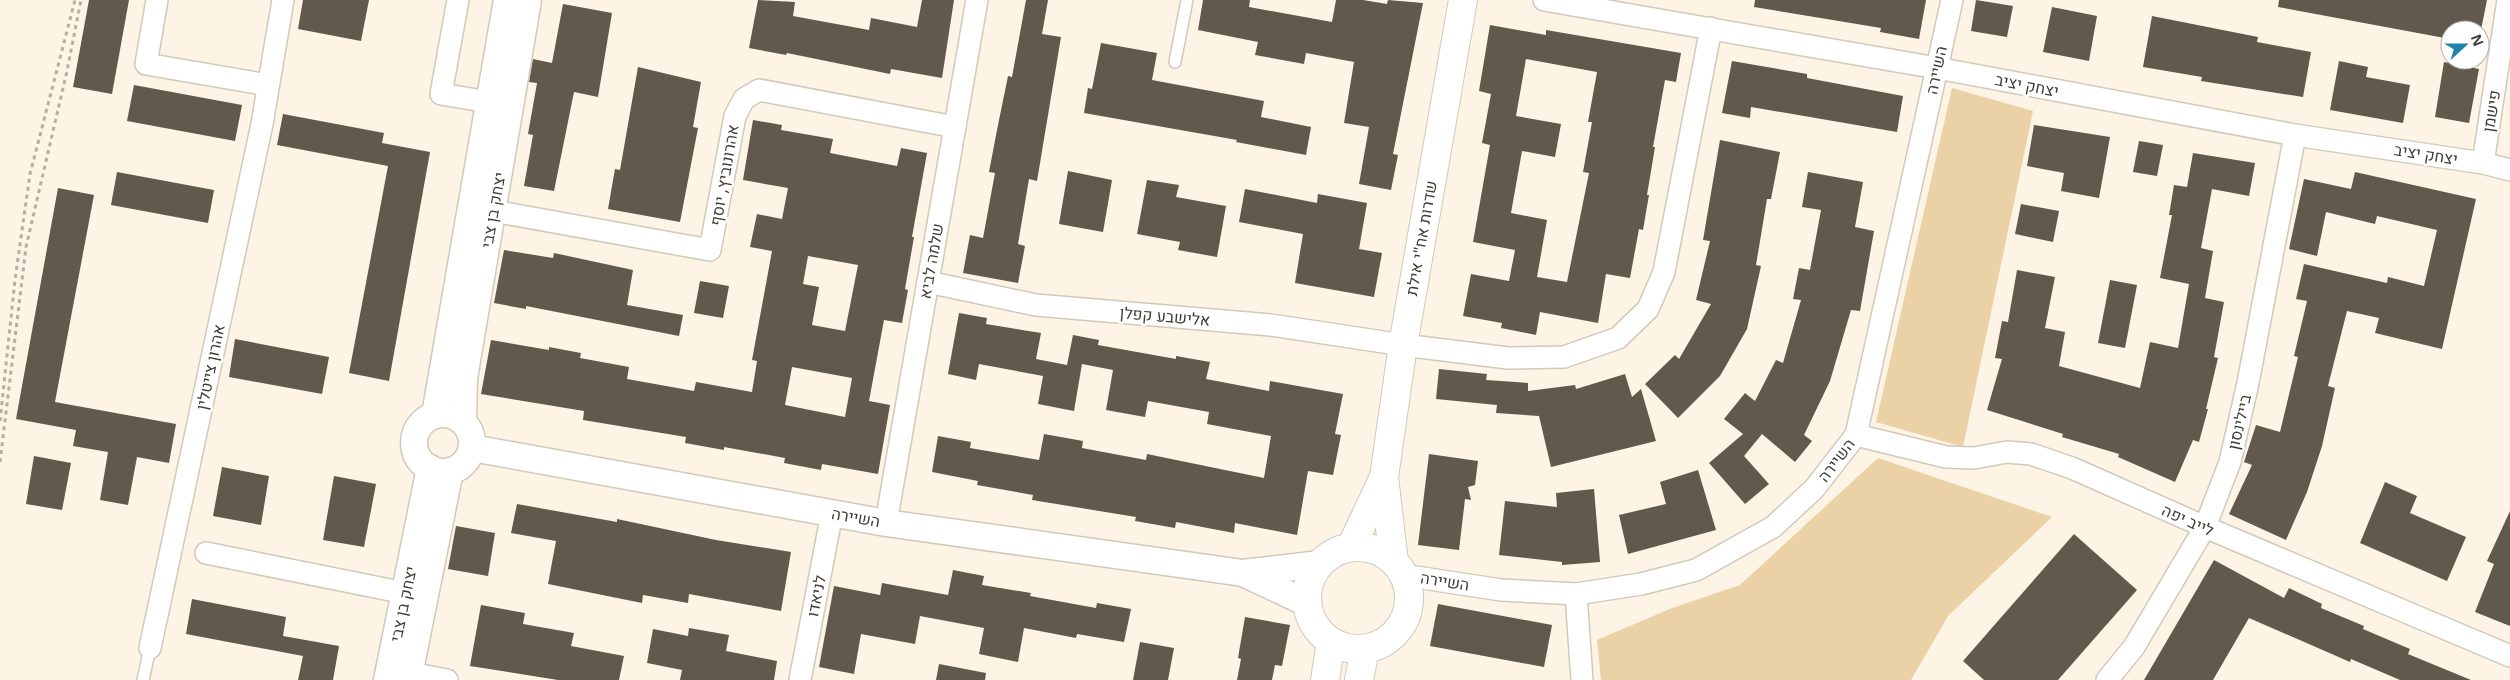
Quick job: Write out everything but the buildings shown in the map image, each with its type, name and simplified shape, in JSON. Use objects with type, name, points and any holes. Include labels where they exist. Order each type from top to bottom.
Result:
[{"type":"main road","name":"שדרות אח\"י אילת","points":[[1351,547],[1384,477],[1403,345],[1463,0]]},
{"type":"main road","name":"שדרות אח\"י אילת","points":[[1384,477],[1399,569]]},
{"type":"main road","points":[[1351,547],[1367,547],[1382,553],[1399,569],[1408,590],[1408,606],[1403,622],[1394,635],[1380,644],[1365,649],[1353,649],[1331,642],[1319,632],[1311,618],[1307,603],[1308,587],[1313,573],[1320,564],[1336,551],[1351,547]]},
{"type":"main road","points":[[1325,680],[1331,642]]},
{"type":"main road","points":[[1359,680],[1365,649]]},
{"type":"street","points":[[157,0],[146,64],[268,85]]},
{"type":"street","name":"אהרון צייטלין","points":[[150,648],[268,85],[283,0]]},
{"type":"street","points":[[458,0],[441,94],[489,102]]},
{"type":"street","name":"יצחק בן צבי","points":[[434,415],[507,0]]},
{"type":"street","name":"יצחק בן צבי","points":[[463,421],[464,378],[528,0]]},
{"type":"street","name":"שלמה לביא","points":[[886,523],[977,0]]},
{"type":"street","name":"יצחק יציב","points":[[1544,0],[1937,68],[2295,135],[2484,163],[2510,170]]},
{"type":"street","name":"השיירה","points":[[1399,569],[1501,590],[1576,594],[1641,584],[1696,570],[1773,527],[1814,489],[1856,435],[1952,0]]},
{"type":"street","name":"פישמן","points":[[2484,163],[2508,0]]},
{"type":"street","name":"אלישבע קפלן","points":[[928,282],[1036,305],[1271,325],[1403,345],[1508,358],[1564,357],[1618,338],[1648,309],[1664,272],[1711,28]]},
{"type":"street","name":"אהרונוביץ, יוסף","points":[[493,211],[710,250],[734,116],[744,99],[759,90],[955,127]]},
{"type":"street","name":"ביילינסון","points":[[2107,680],[2134,647],[2205,528],[2230,462],[2248,383],[2295,135]]},
{"type":"street","points":[[450,414],[463,421],[472,438],[472,448],[464,463],[440,469],[422,462],[417,454],[416,435],[426,419],[434,415],[450,414]]},
{"type":"street","name":"לייב יפה","points":[[1856,435],[1946,456],[1974,458],[2007,452],[2031,454],[2072,468],[2205,528],[2510,656]]},
{"type":"street","name":"השיירה","points":[[472,448],[886,523],[1243,573],[1320,564]]},
{"type":"street","name":"יצחק בן צבי","points":[[402,678],[405,593],[440,469]]},
{"type":"street","name":"יצחק בן צבי","points":[[402,678],[440,469]]},
{"type":"street","name":"לניאדו","points":[[800,680],[832,513]]},
{"type":"street","points":[[206,553],[405,593]]},
{"type":"street","name":"השיירה","points":[[1243,573],[1307,603]]},
{"type":"street","points":[[1576,594],[1582,680]]},
{"type":"street","points":[[402,678],[447,680]]},
{"type":"lane","points":[[1175,62],[1187,0]]},
{"type":"lane","points":[[143,680],[150,648]]},
{"type":"path","points":[[0,421],[14,280],[30,174],[75,0]]},
{"type":"path","points":[[0,462],[26,247],[67,71],[81,0]]},
{"type":"shaded area","points":[[1952,88],[2033,111],[1963,447],[1876,422]]},
{"type":"shaded area","points":[[1878,458],[2052,517],[1948,616],[1911,680],[1601,680],[1597,640],[1672,608],[1740,585]]}]
